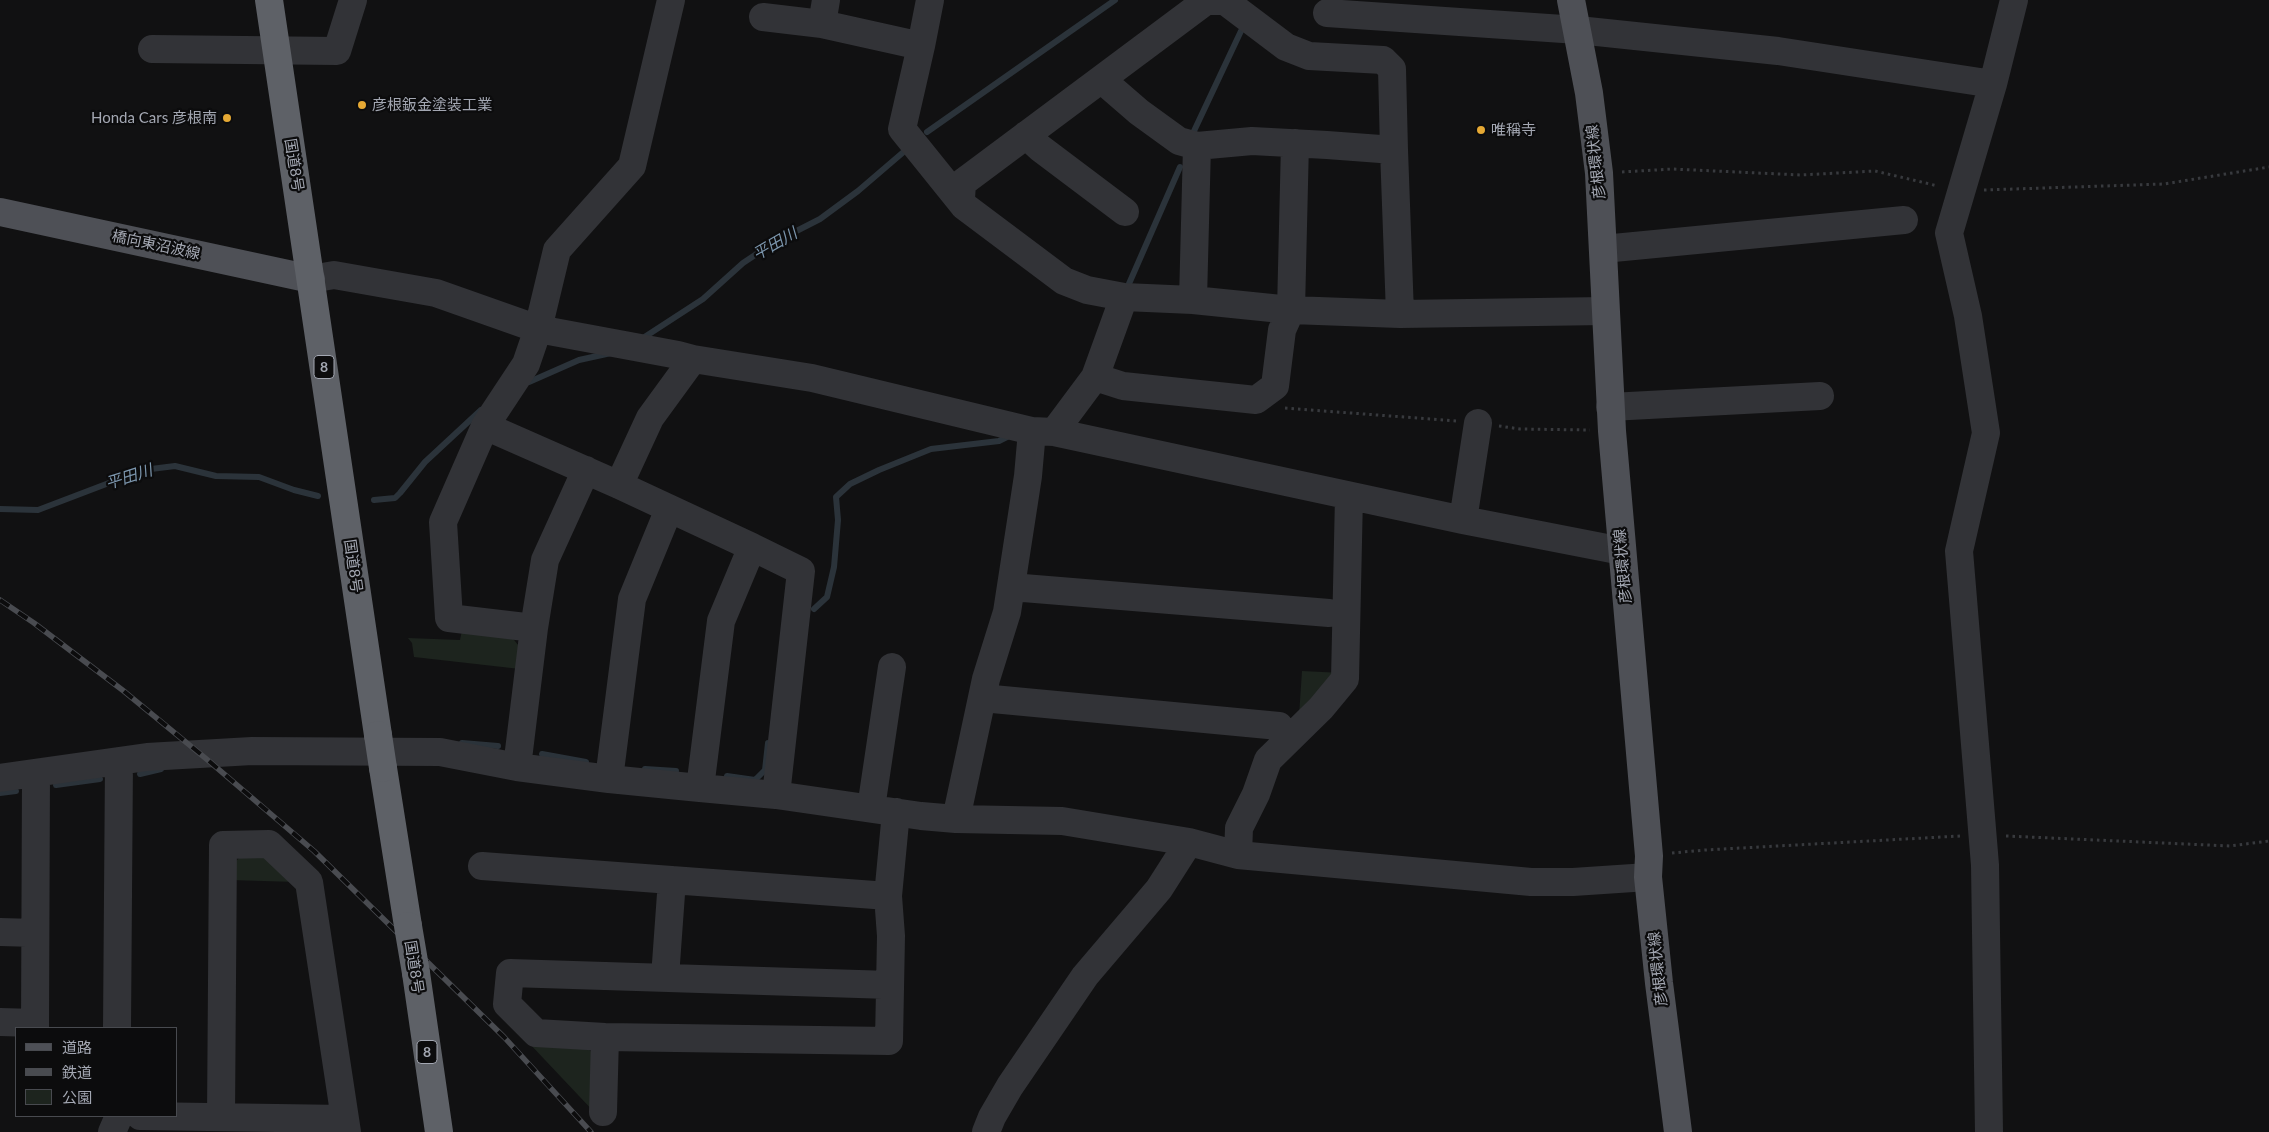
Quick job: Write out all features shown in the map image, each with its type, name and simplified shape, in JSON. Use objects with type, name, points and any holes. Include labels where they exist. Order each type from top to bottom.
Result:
[{"type":"highway","name":"国道8号","points":[[269,0],[439,1132]]},
{"type":"main road","name":"彦根環状線","points":[[1571,0],[1589,94],[1599,173],[1611,419],[1659,983],[1678,1132]]},
{"type":"main road","name":"橋向東沼波線","points":[[0,212],[311,279]]},
{"type":"street","points":[[152,49],[277,52],[337,51],[353,0]]},
{"type":"street","points":[[534,628],[449,618],[443,522],[485,426],[526,364],[538,329],[557,250],[632,166],[671,0]]},
{"type":"street","points":[[930,0],[902,129],[964,206],[1064,282],[1087,290],[1124,297],[1193,300],[1291,310],[1400,314],[1605,311]]},
{"type":"street","points":[[1988,1132],[1986,865],[1959,551],[1986,433],[1968,316],[1949,233],[1993,84],[2014,0]]},
{"type":"street","points":[[964,206],[960,190],[966,178],[1102,80],[1206,1],[1224,1],[1286,47],[1309,56],[1383,60],[1392,69],[1400,314]]},
{"type":"street","points":[[762,17],[824,12],[921,46]]},
{"type":"street","points":[[1327,13],[1578,30],[1778,51],[1993,84]]},
{"type":"street","points":[[1102,80],[1139,112],[1179,141],[1197,146],[1252,141],[1394,150]]},
{"type":"street","points":[[1026,135],[1040,148],[1125,212]]},
{"type":"street","points":[[1095,377],[1124,386],[1256,400],[1275,386],[1282,330],[1291,310],[1296,143]]},
{"type":"street","points":[[1193,300],[1197,146]]},
{"type":"street","points":[[1603,249],[1904,220]]},
{"type":"street","points":[[311,279],[334,275],[436,293],[538,329],[693,359],[812,378],[1043,432],[1463,520],[1622,551]]},
{"type":"street","points":[[956,819],[986,679],[1007,612],[1028,476],[1043,432],[1095,377],[1124,297]]},
{"type":"street","points":[[620,485],[650,418],[693,359]]},
{"type":"street","points":[[1611,419],[1820,396]]},
{"type":"street","points":[[1463,520],[1478,423]]},
{"type":"street","points":[[485,426],[620,485],[801,570],[776,795]]},
{"type":"street","points":[[517,767],[534,628],[545,560],[586,470]]},
{"type":"street","points":[[1238,855],[1239,828],[1256,794],[1268,760],[1321,708],[1346,679],[1349,496]]},
{"type":"street","points":[[609,779],[632,599],[669,509]]},
{"type":"street","points":[[700,788],[721,621],[752,547]]},
{"type":"street","points":[[1011,587],[1329,613]]},
{"type":"street","points":[[890,985],[510,973],[507,1004],[536,1033],[605,1037],[889,1041],[891,936],[884,810],[892,667]]},
{"type":"street","points":[[982,698],[1279,726]]},
{"type":"street","points":[[0,778],[119,761],[252,751],[440,752],[517,767],[609,779],[776,795],[956,819],[1062,821],[1189,842],[1238,855],[1531,882],[1574,882],[1649,867]]},
{"type":"street","points":[[118,1027],[119,761]]},
{"type":"street","points":[[0,1022],[35,1026],[36,773]]},
{"type":"street","points":[[986,1132],[992,1117],[1010,1086],[1085,976],[1159,889],[1189,842]]},
{"type":"street","points":[[178,1116],[221,1117],[346,1126],[309,882],[269,844],[223,845],[221,1117]]},
{"type":"street","points":[[482,866],[888,896]]},
{"type":"street","points":[[665,977],[672,880]]},
{"type":"street","points":[[0,932],[35,933]]},
{"type":"street","points":[[603,1112],[605,1037]]},
{"type":"street","points":[[112,1132],[119,1117]]},
{"type":"path","points":[[1599,173],[1672,168],[1801,175],[1875,171],[1962,191],[2164,184],[2269,167]]},
{"type":"path","points":[[1256,400],[1275,408],[1478,423],[1520,429],[1611,419]]},
{"type":"path","points":[[1649,867],[1705,850],[1982,835],[2230,846],[2269,841]]},
{"type":"green space","points":[[462,630],[510,635],[523,651],[520,669],[414,657],[412,643],[408,638],[460,640]]},
{"type":"green space","points":[[1302,671],[1343,673],[1299,716]]},
{"type":"green space","points":[[257,852],[296,882],[230,880],[231,866],[244,853]]},
{"type":"green space","points":[[528,1042],[582,1043],[597,1057],[596,1114]]},
{"type":"waterway","name":"平田川","points":[[927,132],[1115,0]]},
{"type":"waterway","points":[[1194,131],[1241,31]]},
{"type":"waterway","name":"平田川","points":[[643,338],[703,299],[743,263],[773,243],[820,219],[858,191],[907,149]]},
{"type":"waterway","points":[[1128,286],[1180,167]]},
{"type":"waterway","name":"平田川","points":[[529,382],[579,360],[611,353]]},
{"type":"waterway","name":"平田川","points":[[374,500],[395,498],[425,462],[481,410]]},
{"type":"waterway","points":[[814,609],[827,597],[834,567],[838,520],[836,497],[850,484],[931,449],[999,441],[1011,435]]},
{"type":"waterway","name":"平田川","points":[[0,509],[38,510],[143,470],[175,466],[216,476],[259,477],[294,490],[318,496]]},
{"type":"waterway","points":[[462,743],[498,746]]},
{"type":"waterway","points":[[727,776],[755,780],[765,770],[768,743]]},
{"type":"waterway","points":[[542,754],[586,762]]},
{"type":"waterway","points":[[140,774],[161,769]]},
{"type":"waterway","points":[[645,769],[676,771]]},
{"type":"waterway","points":[[56,785],[100,779]]},
{"type":"waterway","points":[[0,793],[16,791]]},
{"type":"railway","points":[[0,600],[34,623],[125,692],[314,851],[504,1037],[591,1132]]},
{"type":"place","name":"彦根鈑金塗装工業","points":[[362,105]]},
{"type":"place","name":"Honda Cars 彦根南","points":[[227,118]]},
{"type":"place","name":"唯稱寺","points":[[1481,130]]}]
